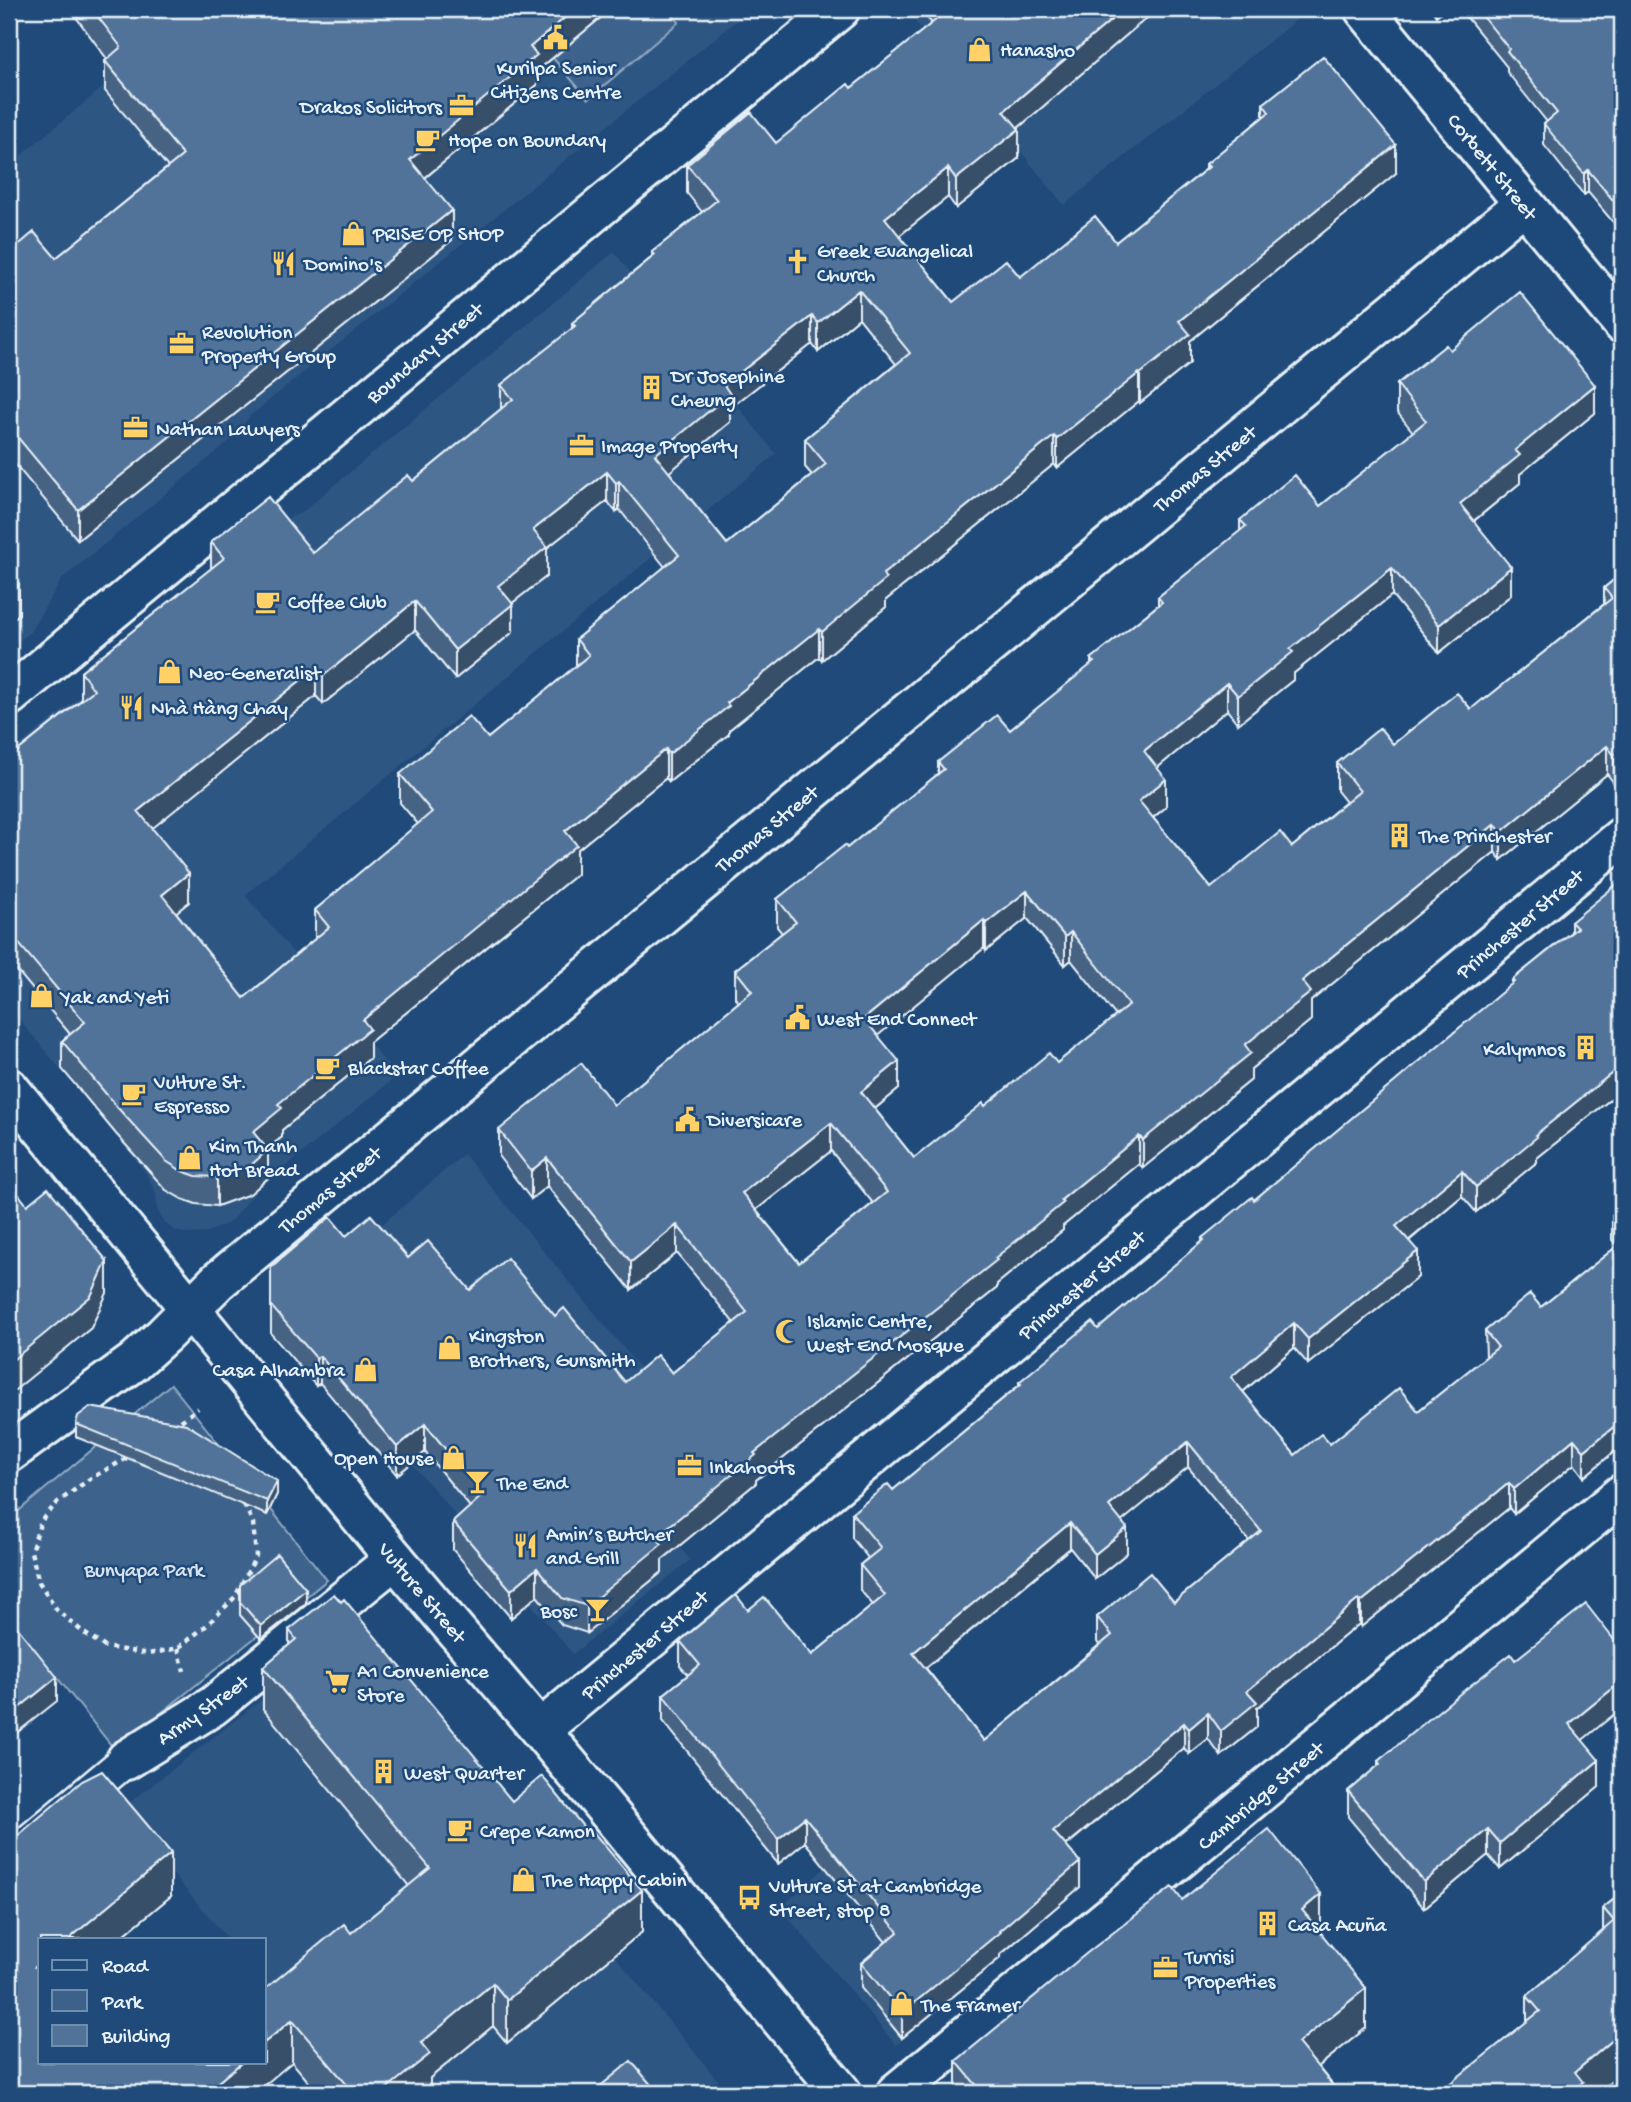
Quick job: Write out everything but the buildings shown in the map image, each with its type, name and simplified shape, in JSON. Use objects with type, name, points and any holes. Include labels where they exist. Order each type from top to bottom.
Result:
[{"type":"street","name":"Boundary Street","points":[[9,696],[840,9]]},
{"type":"street","name":"Corbett Street","points":[[1364,9],[1622,323]]},
{"type":"street","name":"Thomas Street","points":[[9,1453],[134,1362],[218,1280],[1524,204]]},
{"type":"street","name":"Princhester Street","points":[[540,1730],[1622,837]]},
{"type":"street","name":"Vulture Street","points":[[9,1088],[395,1559],[842,2093]]},
{"type":"street","name":"Cambridge Street","points":[[896,2093],[1097,1930],[1622,1494]]},
{"type":"street","name":"Army Street","points":[[126,1760],[213,1706],[395,1559]]},
{"type":"lane","name":"Army Street","points":[[9,1858],[126,1760]]},
{"type":"path","points":[[181,1421],[198,1408]]},
{"type":"path","points":[[158,1454],[204,1465],[238,1491],[253,1523],[256,1556],[235,1598],[207,1625],[178,1648],[149,1654],[105,1647],[83,1633],[57,1609],[39,1582],[31,1552],[41,1521],[58,1502],[91,1478],[131,1456],[158,1454]]},
{"type":"shaded area","points":[[198,9],[751,9],[250,416],[232,439],[62,579],[30,632],[9,649],[9,165]]},
{"type":"shaded area","points":[[905,9],[1310,9],[1064,205]]},
{"type":"shaded area","points":[[614,252],[776,454],[245,895],[397,1076],[257,1190],[230,1222],[206,1233],[175,1231],[164,1222],[157,1210],[156,1193],[144,1170],[9,1007],[9,754],[218,585],[249,534],[301,513]]},
{"type":"shaded area","points":[[464,1154],[644,1373],[580,1427],[690,1560],[573,1654],[282,1310]]},
{"type":"shaded area","points":[[348,1632],[728,2093],[290,2093],[306,2079],[266,2028],[266,1938],[227,1938],[119,1811]]},
{"type":"shaded area","points":[[825,1868],[988,1927],[1009,1952],[896,2045],[780,1908]]},
{"type":"green space","points":[[611,9],[667,9],[679,22],[588,99],[553,58]]},
{"type":"green space","name":"Bunyapa Park","points":[[171,1384],[327,1580],[115,1750],[9,1617],[9,1519]]},
{"type":"place","name":"Kurilpa Senior Citizens Centre","points":[[556,38]]},
{"type":"place","name":"Hanasho","points":[[980,49]]},
{"type":"place","name":"Drakos Solicitors","points":[[462,106]]},
{"type":"place","name":"Hope on Boundary","points":[[428,139]]},
{"type":"place","name":"PRISE OP SHOP","points":[[353,233]]},
{"type":"place","name":"Greek Evangelical Church","points":[[797,262]]},
{"type":"place","name":"Domino's","points":[[284,263]]},
{"type":"place","name":"Revolution Property Group","points":[[182,343]]},
{"type":"place","name":"Dr Josephine Cheung","points":[[651,387]]},
{"type":"place","name":"Nathan Lawyers","points":[[136,428]]},
{"type":"place","name":"Image Property","points":[[581,445]]},
{"type":"place","name":"Coffee Club","points":[[268,601]]},
{"type":"place","name":"Neo-Generalist","points":[[169,672]]},
{"type":"place","name":"Nhà Hàng Chay","points":[[131,707]]},
{"type":"place","name":"The Princhester","points":[[1399,835]]},
{"type":"place","name":"Yak and Yeti","points":[[41,996]]},
{"type":"place","name":"West End Connect","points":[[797,1018]]},
{"type":"place","name":"Kalymnos","points":[[1585,1048]]},
{"type":"place","name":"Blackstar Coffee","points":[[328,1067]]},
{"type":"place","name":"Vulture St. Espresso","points":[[134,1093]]},
{"type":"place","name":"Diversicare","points":[[687,1119]]},
{"type":"place","name":"Kim Thanh Hot Bread","points":[[189,1157]]},
{"type":"place","name":"Islamic Centre, West End Mosque","points":[[787,1332]]},
{"type":"place","name":"Kingston Brothers, Gunsmith","points":[[449,1347]]},
{"type":"place","name":"Casa Alhambra","points":[[365,1369]]},
{"type":"place","name":"Open House","points":[[454,1457]]},
{"type":"place","name":"Inkahoots","points":[[689,1466]]},
{"type":"place","name":"The End","points":[[477,1482]]},
{"type":"place","name":"Amin’s Butcher and Grill","points":[[526,1545]]},
{"type":"place","name":"Bosc","points":[[597,1610]]},
{"type":"place","name":"A1 Convenience Store","points":[[337,1682]]},
{"type":"place","name":"West Quarter","points":[[384,1772]]},
{"type":"place","name":"Crepe Kamon","points":[[460,1830]]},
{"type":"place","name":"The Happy Cabin","points":[[523,1879]]},
{"type":"place","name":"Vulture St at Cambridge Street, stop 8","points":[[749,1897]]},
{"type":"place","name":"Casa Acuña","points":[[1268,1924]]},
{"type":"place","name":"Turrisi Properties","points":[[1165,1968]]},
{"type":"place","name":"The Framer","points":[[901,2004]]}]
